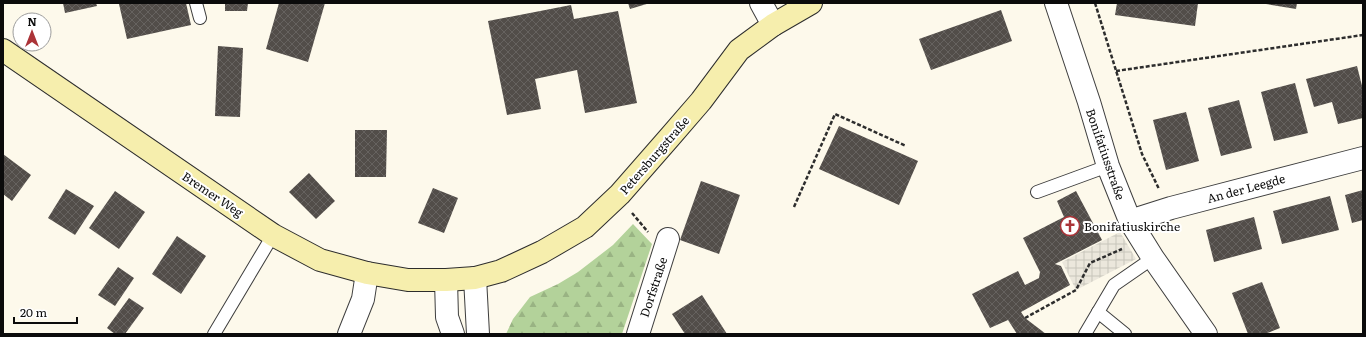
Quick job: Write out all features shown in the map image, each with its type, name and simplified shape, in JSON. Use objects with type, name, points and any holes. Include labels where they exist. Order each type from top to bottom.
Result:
[{"type":"main road","name":"Petersburgstraße","points":[[475,278],[501,271],[542,252],[585,227],[617,196],[701,101],[740,50],[773,25],[811,3]]},
{"type":"main road","name":"Bremer Weg","points":[[3,50],[273,235],[320,260],[367,273],[408,280],[475,278]]},
{"type":"street","points":[[761,3],[773,25]]},
{"type":"street","name":"Bonifatiusstraße","points":[[1056,3],[1089,102],[1108,166],[1130,221],[1153,258],[1206,334]]},
{"type":"street","name":"An der Leegde","points":[[1130,221],[1171,208],[1363,158]]},
{"type":"street","name":"Dorfstraße","points":[[638,334],[666,245]]},
{"type":"street","points":[[349,334],[363,299],[367,273]]},
{"type":"street","points":[[475,278],[478,334]]},
{"type":"street","points":[[446,280],[447,317],[453,334]]},
{"type":"lane","points":[[196,3],[200,18]]},
{"type":"lane","points":[[1036,192],[1108,166]]},
{"type":"lane","points":[[214,334],[273,235]]},
{"type":"lane","points":[[1085,334],[1114,285],[1153,258]]},
{"type":"lane","points":[[1098,312],[1125,334]]},
{"type":"path","points":[[1095,3],[1142,154],[1156,184],[1171,208]]},
{"type":"path","points":[[1116,71],[1363,35]]},
{"type":"path","points":[[794,207],[835,114],[906,146]]},
{"type":"path","points":[[617,196],[666,245]]},
{"type":"path","points":[[1025,318],[1076,290],[1090,263],[1142,240]]},
{"type":"green space","points":[[633,224],[652,244],[622,334],[506,334],[513,319],[530,297],[558,284],[578,272],[613,245]]},
{"type":"shaded area","points":[[1120,232],[1136,259],[1076,290],[1062,262]]},
{"type":"building","points":[[63,3],[96,3],[97,6],[65,13]]},
{"type":"building","points":[[186,3],[191,25],[127,39],[119,4]]},
{"type":"building","points":[[225,3],[248,3],[247,11],[225,11]]},
{"type":"building","points":[[279,3],[325,3],[308,62],[266,49]]},
{"type":"building","points":[[628,3],[650,3],[630,9]]},
{"type":"building","points":[[1117,3],[1198,3],[1195,26],[1115,15]]},
{"type":"building","points":[[1260,3],[1297,3],[1296,9]]},
{"type":"building","points":[[571,5],[574,19],[618,11],[637,103],[585,113],[577,70],[535,79],[541,109],[507,115],[488,21]]},
{"type":"building","points":[[1001,10],[1012,41],[931,70],[919,39]]},
{"type":"building","points":[[218,46],[243,48],[240,117],[215,116]]},
{"type":"building","points":[[1357,66],[1363,90],[1363,118],[1338,124],[1332,102],[1314,107],[1306,79]]},
{"type":"building","points":[[1295,83],[1308,133],[1274,141],[1261,92]]},
{"type":"building","points":[[1239,100],[1252,148],[1221,156],[1208,108]]},
{"type":"building","points":[[1186,112],[1199,161],[1166,170],[1153,120]]},
{"type":"building","points":[[839,126],[918,161],[899,205],[819,169]]},
{"type":"building","points":[[355,130],[387,130],[386,177],[355,177]]},
{"type":"building","points":[[3,154],[31,175],[12,201],[3,194]]},
{"type":"building","points":[[309,173],[335,201],[316,219],[289,192]]},
{"type":"building","points":[[701,181],[740,195],[719,254],[680,240]]},
{"type":"building","points":[[433,188],[458,198],[444,233],[418,223]]},
{"type":"building","points":[[66,189],[94,206],[75,235],[48,218]]},
{"type":"building","points":[[1363,190],[1363,220],[1352,223],[1345,195]]},
{"type":"building","points":[[115,191],[145,212],[119,249],[89,228]]},
{"type":"building","points":[[1076,191],[1102,240],[1055,264],[1061,266],[1070,285],[1021,312],[1025,318],[1046,334],[1017,334],[1008,320],[990,328],[972,294],[1018,271],[1025,285],[1039,278],[1040,272],[1023,238],[1064,217],[1057,201]]},
{"type":"building","points":[[1330,196],[1339,230],[1282,244],[1273,211]]},
{"type":"building","points":[[1254,217],[1262,249],[1214,262],[1206,230]]},
{"type":"building","points":[[177,236],[206,256],[181,294],[152,274]]},
{"type":"building","points":[[118,267],[134,278],[115,306],[98,295]]},
{"type":"building","points":[[1262,282],[1280,328],[1265,334],[1248,334],[1232,293]]},
{"type":"building","points":[[702,295],[727,334],[685,334],[672,314]]},
{"type":"building","points":[[129,298],[144,308],[125,334],[115,334],[107,328]]},
{"type":"place","name":"Bonifatiuskirche","points":[[1070,226]]}]
